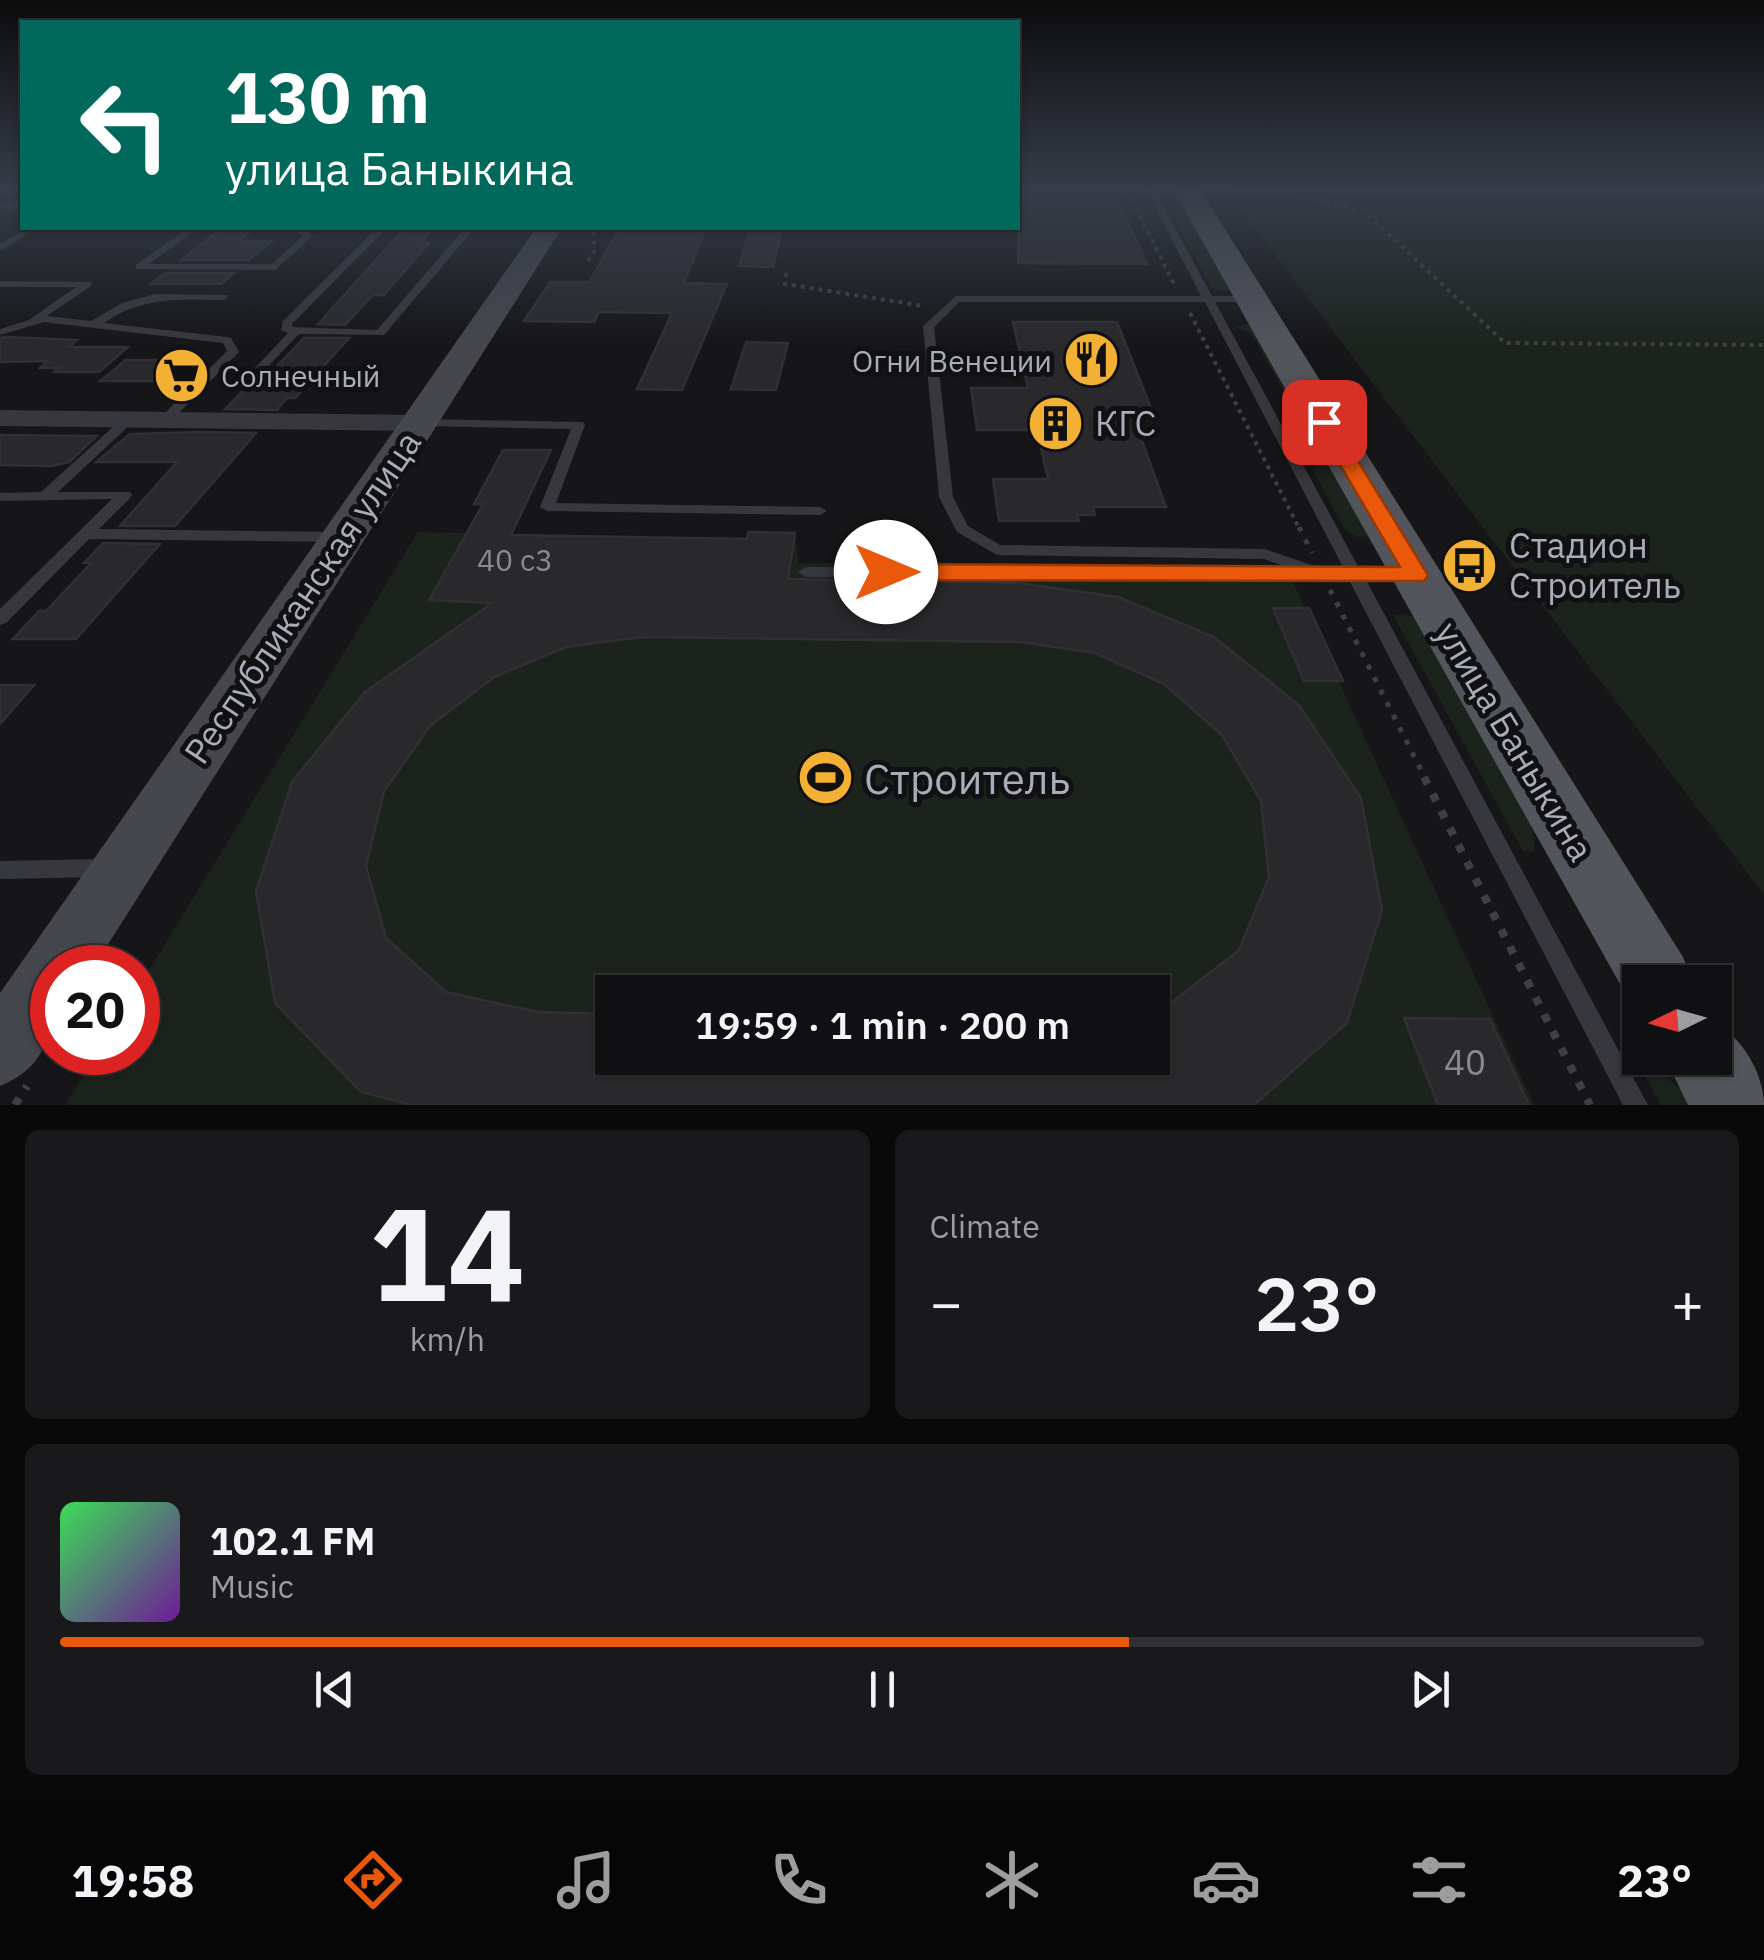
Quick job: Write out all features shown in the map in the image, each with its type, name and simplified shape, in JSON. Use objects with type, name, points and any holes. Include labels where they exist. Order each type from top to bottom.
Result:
[{"type":"main road","name":"улица Баныкина","points":[[1208,243],[1231,299],[1416,575],[1648,965]]},
{"type":"main road","points":[[1713,1075],[1732,1105]]},
{"type":"street","name":"Республиканская улица","points":[[71,945],[539,243]]},
{"type":"street","points":[[0,418],[418,423]]},
{"type":"street","name":"Республиканская улица","points":[[0,1052],[30,1006]]},
{"type":"lane","points":[[173,243],[140,266],[275,267],[301,243]]},
{"type":"lane","points":[[368,243],[286,330],[380,333],[458,243]]},
{"type":"lane","points":[[1189,243],[1231,299],[1356,575],[1636,1105]]},
{"type":"lane","points":[[0,284],[87,284],[29,324]]},
{"type":"lane","points":[[93,325],[121,304],[144,296],[223,297]]},
{"type":"lane","points":[[1231,299],[956,299],[928,326],[946,497],[962,529],[997,550],[1265,554],[1323,574]]},
{"type":"lane","points":[[0,332],[44,320],[228,340],[233,352],[166,420]]},
{"type":"lane","points":[[256,372],[295,332]]},
{"type":"lane","points":[[43,498],[128,420]]},
{"type":"lane","points":[[418,423],[580,425],[546,507],[820,511]]},
{"type":"lane","points":[[0,497],[125,495],[0,619]]},
{"type":"lane","points":[[86,534],[343,537]]},
{"type":"lane","points":[[806,572],[1416,575]]},
{"type":"lane","points":[[0,870],[122,868]]},
{"type":"path","points":[[588,261],[594,243]]},
{"type":"path","points":[[1154,243],[1590,1105]]},
{"type":"path","points":[[1398,243],[1505,343],[1764,345]]},
{"type":"path","points":[[786,272],[785,284],[945,310]]},
{"type":"shaded area","points":[[1187,243],[1202,243],[1229,288],[1227,292],[1211,287]]},
{"type":"shaded area","points":[[1265,243],[1764,243],[1764,895]]},
{"type":"shaded area","points":[[1250,324],[1369,536],[1357,537],[1345,529],[1312,469],[1323,460],[1250,332],[1234,327]]},
{"type":"shaded area","name":"Строитель","points":[[418,532],[746,539],[748,532],[795,533],[798,563],[1286,567],[1534,1105],[65,1105],[84,1075],[160,1075],[160,952]]},
{"type":"shaded area","points":[[1393,615],[1418,616],[1530,809],[1535,852],[1523,851]]},
{"type":"shaded area","points":[[1644,1075],[1664,1075],[1697,1105],[1661,1105]]},
{"type":"building","points":[[203,243],[270,243],[249,260],[181,260]]},
{"type":"building","points":[[392,243],[429,243],[384,295],[373,295],[345,325],[318,324]]},
{"type":"building","points":[[612,243],[700,243],[684,283],[727,284],[682,390],[637,389],[672,313],[599,312],[594,322],[524,321],[550,282],[589,282]]},
{"type":"building","points":[[746,243],[779,243],[773,267],[739,266]]},
{"type":"building","points":[[1018,243],[1137,243],[1147,264],[1018,263]]},
{"type":"building","points":[[165,273],[234,273],[221,284],[151,284]]},
{"type":"building","name":"КГС","points":[[1013,322],[1117,322],[1154,416],[1133,416],[1166,507],[1093,507],[1095,515],[1077,515],[1079,521],[999,521],[993,479],[1048,479],[1037,430],[977,430],[971,388],[1028,388]]},
{"type":"building","points":[[0,338],[77,340],[69,347],[128,347],[99,372],[54,372],[59,368],[40,368],[48,361],[0,362]]},
{"type":"building","points":[[304,338],[349,338],[295,398],[287,398],[277,410],[225,409],[255,379],[268,375]]},
{"type":"building","points":[[746,342],[788,343],[776,390],[731,389]]},
{"type":"building","points":[[126,360],[188,360],[165,381],[100,381]]},
{"type":"building","points":[[256,433],[175,526],[120,526],[177,462],[96,462],[130,434]]},
{"type":"building","points":[[0,435],[97,436],[69,462],[52,466],[0,465]]},
{"type":"building","points":[[503,450],[551,450],[511,535],[747,539],[748,532],[795,533],[788,579],[1018,583],[1118,597],[1214,637],[1299,705],[1361,798],[1382,910],[1347,1023],[1254,1105],[412,1105],[361,1092],[275,1003],[256,891],[292,782],[365,692],[492,603],[429,600],[483,504],[474,504]],"holes":[[[641,637],[1021,642],[1095,653],[1164,684],[1222,735],[1261,801],[1269,877],[1239,950],[1170,1003],[1170,1075],[595,1075],[595,1014],[538,1012],[446,992],[386,938],[366,866],[384,791],[430,726],[494,677],[566,647]]]},
{"type":"building","points":[[103,543],[160,544],[76,639],[13,639],[91,563],[84,563]]},
{"type":"building","points":[[1273,608],[1309,608],[1343,681],[1304,681]]},
{"type":"building","points":[[0,685],[34,685],[0,724]]},
{"type":"building","points":[[1404,1018],[1490,1019],[1529,1105],[1438,1105]]},
{"type":"place","name":"Огни Венеции","points":[[1091,360]]},
{"type":"place","name":"Солнечный","points":[[182,375]]},
{"type":"place","name":"КГС","points":[[1056,423]]},
{"type":"place","name":"Стадион Строитель","points":[[1470,565]]},
{"type":"place","name":"Строитель","points":[[825,778]]},
{"type":"route","points":[[886,572],[1416,575],[1324,422]]}]
